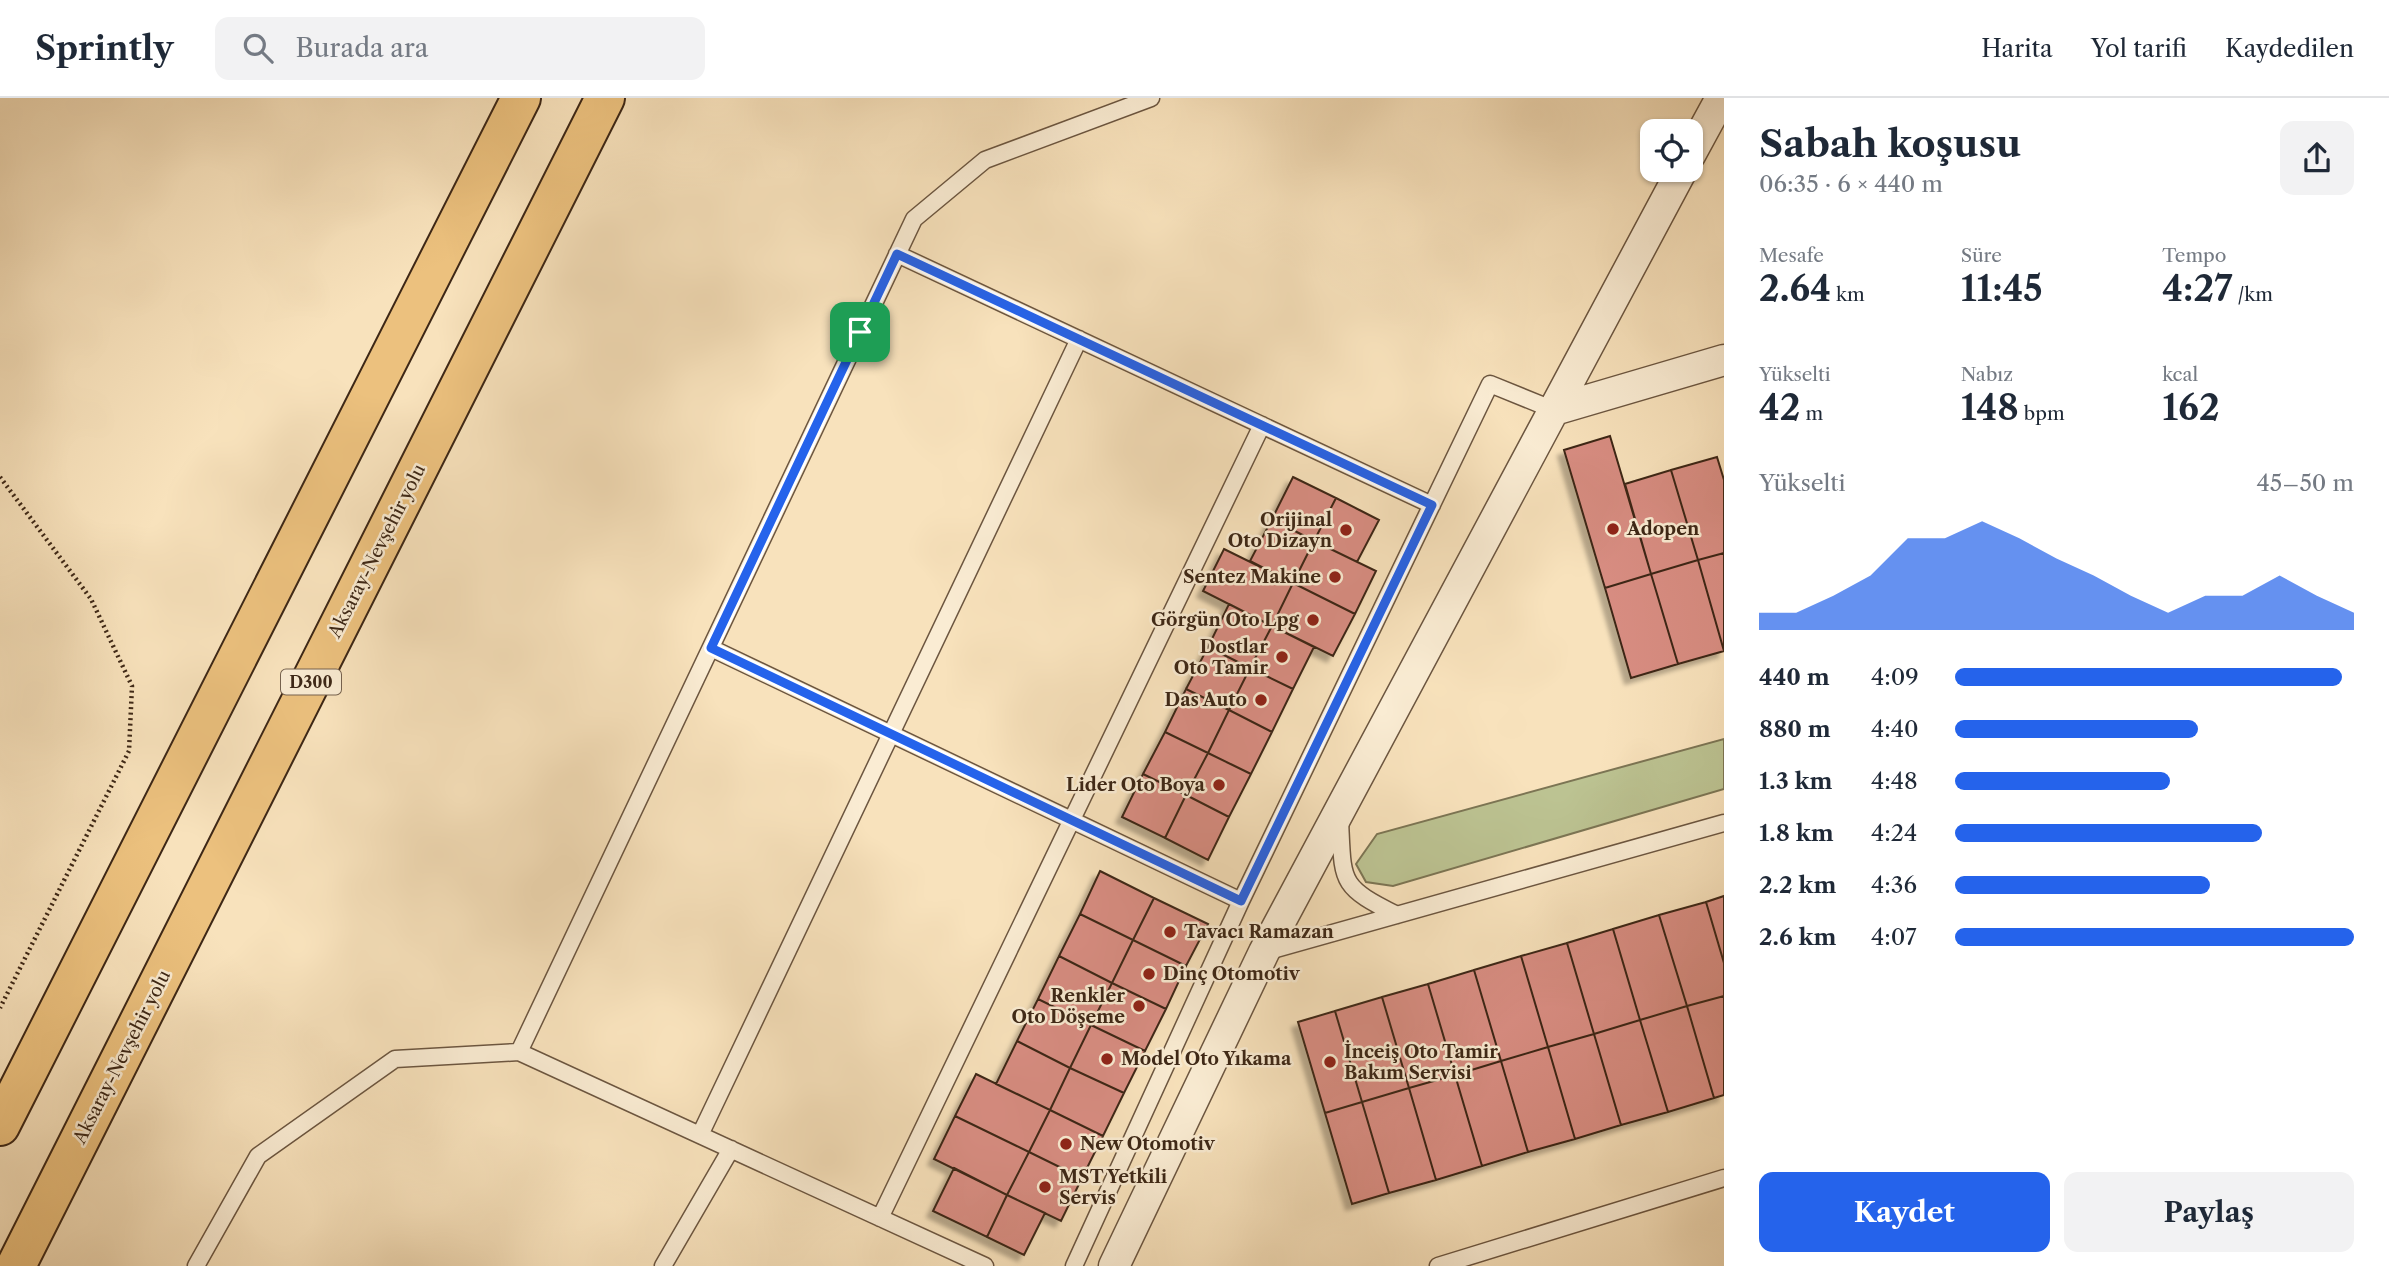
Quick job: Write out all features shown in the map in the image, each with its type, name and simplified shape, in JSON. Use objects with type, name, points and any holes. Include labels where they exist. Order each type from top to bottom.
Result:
[{"type":"highway","points":[[0,1126],[521,98]]},
{"type":"highway","name":"Aksaray-Nevşehir yolu","points":[[16,1266],[605,98]]},
{"type":"street","points":[[1703,131],[1721,98]]},
{"type":"street","points":[[1114,1266],[1264,952],[1676,182]]},
{"type":"street","points":[[1554,410],[1724,360]]},
{"type":"lane","points":[[519,1052],[914,219],[985,160],[1151,98]]},
{"type":"lane","points":[[897,254],[1432,505]]},
{"type":"lane","points":[[700,1135],[1079,339]]},
{"type":"lane","points":[[1073,1266],[1241,901],[1490,384],[1554,410]]},
{"type":"lane","points":[[880,1218],[1262,425]]},
{"type":"lane","points":[[711,648],[1241,901]]},
{"type":"lane","points":[[1339,812],[1343,872],[1358,896],[1397,915]]},
{"type":"lane","points":[[1264,952],[1724,822]]},
{"type":"lane","points":[[196,1266],[258,1156],[395,1059],[519,1052],[985,1266]]},
{"type":"lane","points":[[663,1266],[730,1149]]},
{"type":"lane","points":[[1438,1266],[1724,1178]]},
{"type":"path","points":[[0,477],[91,599],[132,686],[129,751],[0,1008]]},
{"type":"green space","points":[[1724,739],[1724,789],[1393,886],[1366,882],[1356,864],[1377,834]]},
{"type":"building","name":"Adopen","points":[[1610,436],[1651,574],[1605,588],[1564,450]]},
{"type":"building","points":[[1717,457],[1724,480],[1724,553],[1698,560],[1671,470]]},
{"type":"building","name":"Adopen","points":[[1671,470],[1698,560],[1651,574],[1625,484]]},
{"type":"building","points":[[1293,477],[1336,498],[1314,541],[1272,519]]},
{"type":"building","name":"Orijinal Oto Dizayn","points":[[1336,498],[1379,520],[1357,562],[1314,541]]},
{"type":"building","points":[[1272,519],[1314,541],[1293,583],[1250,561]]},
{"type":"building","name":"Sentez Makine","points":[[1314,541],[1376,571],[1355,614],[1293,583]]},
{"type":"building","points":[[1224,549],[1293,583],[1272,626],[1203,591]]},
{"type":"building","points":[[1724,553],[1724,651],[1698,560]]},
{"type":"building","points":[[1698,560],[1724,651],[1678,664],[1651,574]]},
{"type":"building","points":[[1651,574],[1678,664],[1631,678],[1605,588]]},
{"type":"building","name":"Görgün Oto Lpg","points":[[1293,583],[1355,614],[1333,656],[1272,626]]},
{"type":"building","points":[[1229,604],[1272,626],[1250,668],[1208,647]]},
{"type":"building","name":"Dostlar Oto Tamir","points":[[1272,626],[1314,647],[1293,689],[1250,668]]},
{"type":"building","points":[[1208,647],[1250,668],[1229,710],[1186,689]]},
{"type":"building","name":"Das Auto","points":[[1250,668],[1293,689],[1272,732],[1229,710]]},
{"type":"building","points":[[1186,689],[1229,710],[1208,753],[1165,732]]},
{"type":"building","points":[[1229,710],[1272,732],[1251,774],[1208,753]]},
{"type":"building","points":[[1165,732],[1208,753],[1186,795],[1143,774]]},
{"type":"building","name":"Lider Oto Boya","points":[[1208,753],[1251,774],[1229,817],[1186,795]]},
{"type":"building","points":[[1143,774],[1186,795],[1165,838],[1122,817]]},
{"type":"building","points":[[1186,795],[1229,817],[1208,860],[1165,838]]},
{"type":"building","points":[[1100,871],[1154,898],[1133,940],[1080,914]]},
{"type":"building","points":[[1724,896],[1724,963],[1706,902]]},
{"type":"building","name":"Tavacı Ramazan","points":[[1154,898],[1208,924],[1186,966],[1133,940]]},
{"type":"building","points":[[1706,902],[1724,963],[1724,996],[1687,1006],[1659,915]]},
{"type":"building","points":[[1080,914],[1133,940],[1112,983],[1059,956]]},
{"type":"building","points":[[1659,915],[1687,1006],[1640,1020],[1613,929]]},
{"type":"building","points":[[1613,929],[1640,1020],[1594,1034],[1567,943]]},
{"type":"building","name":"Dinç Otomotiv","points":[[1133,940],[1186,966],[1166,1009],[1112,983]]},
{"type":"building","points":[[1567,943],[1594,1034],[1548,1047],[1521,956]]},
{"type":"building","points":[[1059,956],[1112,983],[1091,1025],[1038,999]]},
{"type":"building","points":[[1521,956],[1548,1047],[1501,1061],[1474,970]]},
{"type":"building","points":[[1474,970],[1501,1061],[1455,1075],[1428,984]]},
{"type":"building","points":[[1112,983],[1166,1009],[1145,1051],[1091,1025]]},
{"type":"building","points":[[1428,984],[1455,1075],[1409,1088],[1382,997]]},
{"type":"building","points":[[1724,996],[1724,1095],[1714,1098],[1687,1006]]},
{"type":"building","points":[[1382,997],[1409,1088],[1362,1102],[1335,1011]]},
{"type":"building","points":[[1038,999],[1091,1025],[1070,1068],[1017,1041]]},
{"type":"building","points":[[1687,1006],[1714,1098],[1668,1112],[1640,1020]]},
{"type":"building","name":"İnceiş Oto Tamir Bakım Servisi","points":[[1335,1011],[1362,1102],[1325,1113],[1298,1022]]},
{"type":"building","points":[[1640,1020],[1668,1112],[1621,1125],[1594,1034]]},
{"type":"building","name":"Model Oto Yıkama","points":[[1091,1025],[1145,1051],[1124,1093],[1070,1068]]},
{"type":"building","points":[[1594,1034],[1621,1125],[1575,1139],[1548,1047]]},
{"type":"building","points":[[1017,1041],[1070,1068],[1050,1110],[996,1084]]},
{"type":"building","points":[[1548,1047],[1575,1139],[1528,1152],[1501,1061]]},
{"type":"building","points":[[1501,1061],[1528,1152],[1482,1166],[1455,1075]]},
{"type":"building","points":[[1070,1068],[1124,1093],[1103,1136],[1050,1110]]},
{"type":"building","points":[[976,1074],[1050,1110],[1029,1152],[955,1116]]},
{"type":"building","points":[[1455,1075],[1482,1166],[1436,1180],[1409,1088]]},
{"type":"building","points":[[1409,1088],[1436,1180],[1389,1193],[1362,1102]]},
{"type":"building","points":[[1362,1102],[1389,1193],[1352,1204],[1325,1113]]},
{"type":"building","name":"New Otomotiv","points":[[1050,1110],[1103,1136],[1082,1178],[1029,1152]]},
{"type":"building","points":[[955,1116],[1029,1152],[1007,1195],[934,1159]]},
{"type":"building","name":"MST Yetkili Servis","points":[[1029,1152],[1082,1178],[1061,1221],[1007,1195]]},
{"type":"building","points":[[954,1168],[1007,1195],[987,1237],[933,1211]]},
{"type":"building","points":[[1007,1195],[1045,1213],[1024,1255],[987,1237]]},
{"type":"place","name":"Adopen","points":[[1613,529]]},
{"type":"place","name":"Orijinal Oto Dizayn","points":[[1346,530]]},
{"type":"place","name":"Sentez Makine","points":[[1335,577]]},
{"type":"place","name":"Görgün Oto Lpg","points":[[1313,620]]},
{"type":"place","name":"Dostlar Oto Tamir","points":[[1282,657]]},
{"type":"place","name":"Das Auto","points":[[1261,700]]},
{"type":"place","name":"Lider Oto Boya","points":[[1219,785]]},
{"type":"place","name":"Tavacı Ramazan","points":[[1170,932]]},
{"type":"place","name":"Dinç Otomotiv","points":[[1149,974]]},
{"type":"place","name":"Renkler Oto Döşeme","points":[[1139,1006]]},
{"type":"place","name":"Model Oto Yıkama","points":[[1107,1059]]},
{"type":"place","name":"İnceiş Oto Tamir Bakım Servisi","points":[[1330,1062]]},
{"type":"place","name":"New Otomotiv","points":[[1066,1144]]},
{"type":"place","name":"MST Yetkili Servis","points":[[1045,1187]]},
{"type":"route","points":[[897,254],[1432,505],[1241,901],[711,648],[860,332],[897,254]]}]
